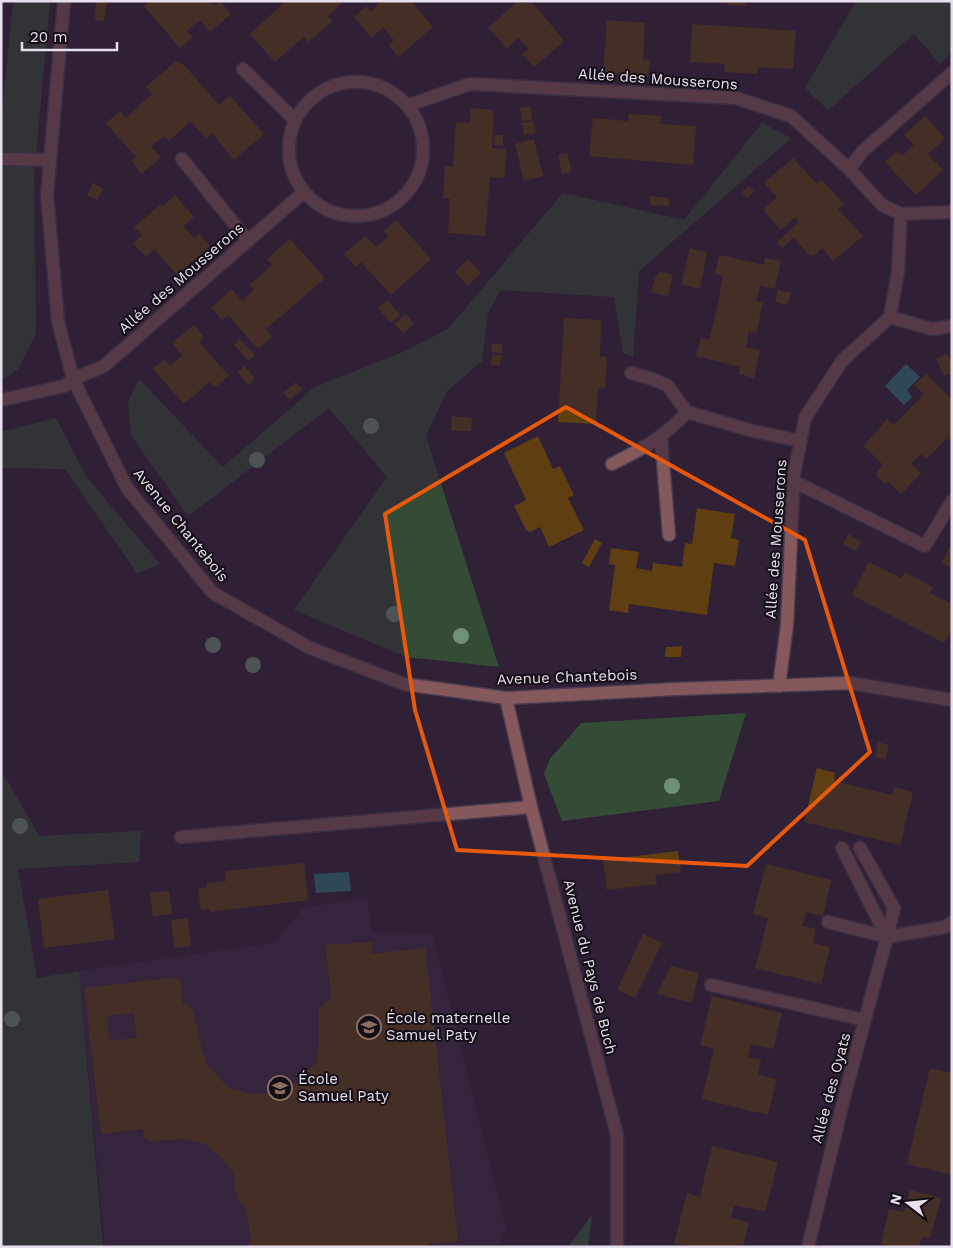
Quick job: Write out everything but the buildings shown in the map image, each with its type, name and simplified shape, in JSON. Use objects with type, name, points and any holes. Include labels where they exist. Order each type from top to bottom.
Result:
[{"type":"street","name":"Avenue Chantebois","points":[[64,1],[47,195],[58,321],[73,379],[126,488],[213,593],[310,648],[404,684],[506,698],[676,689],[850,684],[952,700]]},
{"type":"street","points":[[243,69],[295,120]]},
{"type":"street","points":[[849,169],[863,151],[952,74]]},
{"type":"street","points":[[348,81],[371,82],[392,90],[409,105],[420,126],[424,149],[420,172],[408,193],[390,208],[367,216],[344,215],[322,207],[304,192],[294,176],[289,157],[290,138],[295,120],[308,101],[326,88],[348,81]]},
{"type":"street","name":"Allée des Mousserons","points":[[409,105],[470,84],[736,98],[791,116],[849,169],[882,205],[901,214]]},
{"type":"street","points":[[1,159],[50,160]]},
{"type":"street","points":[[182,159],[248,241]]},
{"type":"street","name":"Allée des Mousserons","points":[[73,379],[104,366],[304,192]]},
{"type":"street","points":[[952,212],[901,214],[898,271],[890,317],[932,329],[952,326]]},
{"type":"street","name":"Allée des Mousserons","points":[[779,686],[787,625],[794,474],[805,418],[842,361],[890,317]]},
{"type":"street","points":[[631,373],[666,385],[687,412],[753,431],[800,441]]},
{"type":"street","points":[[1,400],[64,386],[73,379]]},
{"type":"street","points":[[612,464],[645,448],[661,437],[687,412]]},
{"type":"street","points":[[661,437],[669,535]]},
{"type":"street","points":[[795,482],[925,546],[952,501]]},
{"type":"street","name":"Avenue du Pays de Buch","points":[[506,698],[531,807],[617,1135],[617,1247]]},
{"type":"street","points":[[181,837],[531,807]]},
{"type":"street","points":[[842,848],[886,937]]},
{"type":"street","name":"Allée des Oyats","points":[[808,1247],[845,1094],[894,908],[860,848]]},
{"type":"street","points":[[828,922],[886,937],[945,927],[952,922]]},
{"type":"street","points":[[711,986],[865,1020]]},
{"type":"highlighted area","points":[[566,407],[805,540],[870,752],[747,866],[457,850],[415,710],[385,514]]},
{"type":"shaded area","points":[[13,1],[50,1],[34,176],[36,333],[18,369],[1,381],[1,124]]},
{"type":"shaded area","points":[[856,1],[952,1],[952,51],[940,64],[914,34],[828,110],[805,88]]},
{"type":"shaded area","points":[[762,123],[791,138],[639,271],[633,357],[623,353],[614,297],[501,290],[488,313],[482,361],[447,391],[426,436],[499,667],[406,657],[294,610],[387,477],[329,408],[188,516],[131,435],[128,402],[139,379],[223,467],[315,387],[401,353],[448,329],[563,193],[684,220]]},
{"type":"shaded area","points":[[906,364],[920,377],[907,390],[912,397],[904,405],[885,386]]},
{"type":"shaded area","points":[[56,418],[86,476],[160,564],[137,573],[65,469],[1,468],[1,432]]},
{"type":"shaded area","points":[[746,713],[719,801],[562,821],[544,774],[550,759],[581,723]]},
{"type":"shaded area","points":[[1,770],[39,836],[141,831],[139,862],[18,869],[37,978],[79,971],[103,1247],[1,1247]]},
{"type":"shaded area","points":[[349,872],[351,891],[316,893],[314,874]]},
{"type":"shaded area","name":"École Samuel Paty","points":[[367,898],[372,932],[432,934],[506,1228],[497,1247],[105,1247],[79,971],[275,943],[303,908]]},
{"type":"shaded area","points":[[592,1215],[588,1247],[568,1247]]},
{"type":"place","name":"École maternelle Samuel Paty","points":[[369,1027]]},
{"type":"place","name":"École Samuel Paty","points":[[280,1088]]}]
